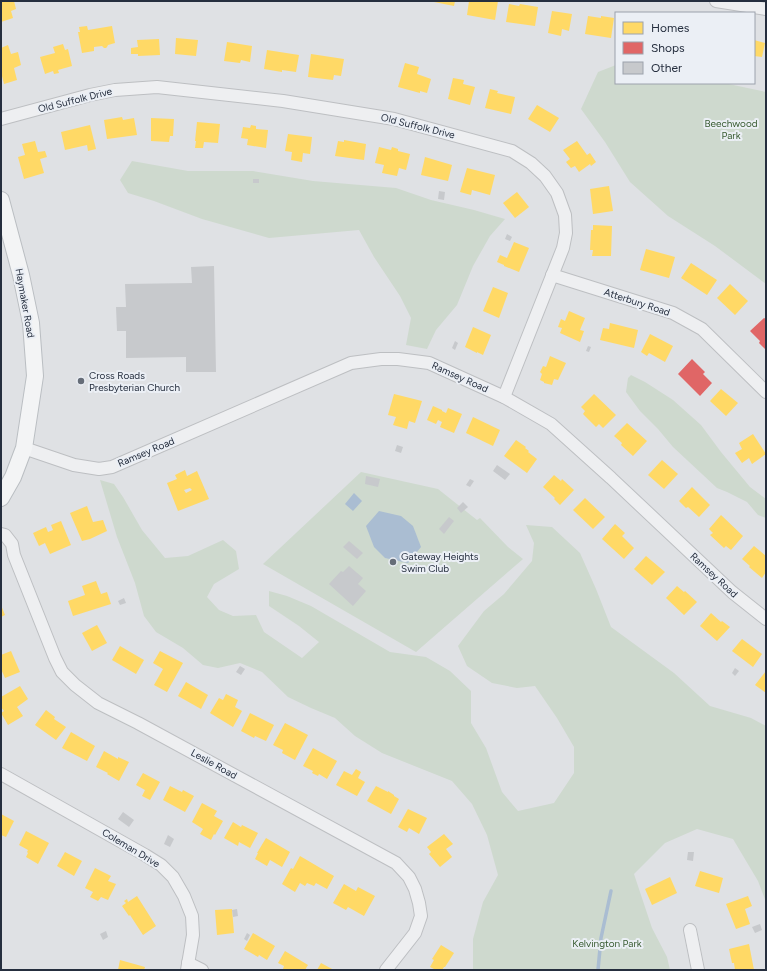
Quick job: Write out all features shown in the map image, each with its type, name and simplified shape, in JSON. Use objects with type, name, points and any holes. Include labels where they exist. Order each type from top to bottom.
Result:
[{"type":"main road","name":"Haymaker Road","points":[[1,200],[22,276],[31,323],[35,376],[24,448],[13,477],[1,498]]},
{"type":"street","points":[[716,1],[762,6]]},
{"type":"street","name":"Old Suffolk Drive","points":[[1,119],[90,95],[115,90],[157,87],[283,102],[394,119],[512,151],[531,163],[545,176],[557,193],[565,215],[566,233],[563,248],[504,397]]},
{"type":"street","name":"Atterbury Road","points":[[552,275],[673,313],[702,330],[766,392]]},
{"type":"street","name":"Ramsey Road","points":[[24,448],[74,465],[99,469],[112,467],[351,363],[381,359],[398,359],[429,363],[504,397],[551,424],[611,478],[732,592],[766,619]]},
{"type":"street","name":"Leslie Road","points":[[1,534],[5,534],[12,544],[17,562],[54,658],[62,672],[75,685],[98,703],[138,722],[396,863],[409,877],[415,889],[421,916],[415,932],[386,970]]},
{"type":"street","name":"Coleman Drive","points":[[1,774],[145,855],[165,869],[173,878],[184,896],[192,916],[193,935],[188,966]]},
{"type":"street","points":[[690,930],[698,970]]},
{"type":"street","points":[[188,966],[202,970]]},
{"type":"green space","name":"Beechwood Park","points":[[615,65],[615,84],[729,84],[766,92],[766,284],[715,246],[668,216],[630,182],[605,142],[581,109],[598,72]]},
{"type":"green space","points":[[132,161],[188,171],[253,171],[313,181],[396,188],[431,200],[505,219],[490,236],[473,266],[457,305],[436,330],[427,349],[406,345],[411,318],[400,296],[374,257],[359,230],[269,238],[202,219],[128,193],[120,180]]},
{"type":"green space","points":[[631,375],[673,400],[701,425],[750,487],[766,499],[766,518],[758,515],[747,502],[717,488],[673,447],[640,411],[626,392],[628,378]]},
{"type":"green space","name":"Gateway Heights Swim Club","points":[[361,472],[438,489],[477,520],[480,518],[508,547],[523,559],[416,652],[263,564]]},
{"type":"green space","name":"Kelvington Park","points":[[100,480],[114,484],[142,530],[165,558],[188,556],[223,540],[236,551],[239,569],[214,584],[207,597],[219,610],[233,616],[256,615],[264,632],[302,658],[319,642],[299,626],[269,606],[269,591],[287,596],[311,606],[390,652],[426,657],[450,671],[471,691],[471,723],[486,748],[502,792],[518,811],[554,803],[574,773],[574,747],[557,718],[535,686],[517,688],[492,683],[467,666],[458,646],[484,611],[504,594],[532,561],[534,543],[526,525],[552,527],[580,553],[611,627],[674,673],[710,706],[751,718],[766,726],[766,902],[758,881],[733,839],[697,829],[665,843],[634,874],[652,928],[667,957],[670,970],[473,970],[473,939],[483,902],[498,875],[487,835],[472,804],[452,781],[382,753],[355,736],[335,718],[288,697],[262,672],[240,663],[218,668],[203,665],[183,648],[156,632],[144,616],[135,583],[117,537]]},
{"type":"water","points":[[354,493],[362,501],[353,511],[345,504]]},
{"type":"water","points":[[379,511],[401,516],[413,526],[421,547],[408,563],[385,558],[374,547],[366,526]]},
{"type":"building: Homes","points":[[1,1],[14,1],[16,9],[11,11],[13,18],[1,22]]},
{"type":"building: Homes","points":[[434,1],[455,1],[454,6]]},
{"type":"building: Homes","points":[[469,1],[498,1],[495,20],[467,15]]},
{"type":"building: Homes","points":[[509,4],[538,7],[535,26],[506,22]]},
{"type":"building: Homes","points":[[552,11],[572,14],[569,31],[562,29],[561,36],[548,33]]},
{"type":"building: Homes","points":[[588,16],[614,18],[611,38],[585,34]]},
{"type":"building: Homes","points":[[87,26],[88,30],[112,26],[115,43],[108,45],[106,48],[102,46],[94,47],[94,51],[82,53],[78,32],[80,32],[79,27]]},
{"type":"building: Homes","points":[[176,38],[198,40],[196,56],[175,54]]},
{"type":"building: Homes","points":[[159,39],[160,55],[138,56],[138,54],[131,54],[131,48],[138,47],[137,40]]},
{"type":"building: Homes","points":[[755,40],[765,43],[762,57],[755,56]]},
{"type":"building: Homes","points":[[227,42],[252,46],[250,62],[241,60],[240,63],[224,61]]},
{"type":"building: Homes","points":[[63,44],[65,50],[68,49],[72,66],[58,70],[59,73],[54,74],[53,71],[45,74],[40,57],[55,53],[53,47]]},
{"type":"building: Homes","points":[[8,45],[11,54],[18,52],[21,65],[14,68],[17,80],[4,84],[1,72],[1,48]]},
{"type":"building: Homes","points":[[267,50],[299,55],[296,72],[282,70],[282,72],[264,69]]},
{"type":"building: Homes","points":[[311,54],[344,59],[341,76],[334,75],[333,80],[308,77]]},
{"type":"building: Homes","points":[[405,63],[419,67],[417,74],[431,79],[427,93],[420,91],[420,93],[398,87]]},
{"type":"building: Homes","points":[[453,78],[464,80],[463,84],[475,87],[470,105],[448,99]]},
{"type":"building: Homes","points":[[490,89],[498,91],[497,93],[515,97],[511,114],[485,108]]},
{"type":"building: Homes","points":[[537,105],[559,118],[550,132],[528,119]]},
{"type":"building: Homes","points":[[122,117],[123,120],[134,118],[137,135],[107,139],[104,120]]},
{"type":"building: Homes","points":[[151,118],[174,119],[173,136],[170,136],[169,142],[151,141]]},
{"type":"building: Homes","points":[[197,122],[220,124],[218,143],[204,142],[203,148],[195,148]]},
{"type":"building: Homes","points":[[90,125],[96,149],[88,151],[87,145],[65,150],[61,132]]},
{"type":"building: Homes","points":[[251,125],[256,126],[256,129],[268,130],[266,148],[247,145],[248,139],[241,138],[243,127],[250,128]]},
{"type":"building: Homes","points":[[288,134],[312,137],[310,154],[303,153],[302,162],[291,160],[292,152],[285,151]]},
{"type":"building: Homes","points":[[344,140],[366,144],[364,160],[335,156],[338,141],[344,142]]},
{"type":"building: Homes","points":[[35,141],[38,152],[45,151],[47,157],[40,159],[44,173],[24,179],[18,157],[25,155],[22,144]]},
{"type":"building: Homes","points":[[577,141],[587,155],[590,153],[596,162],[591,166],[590,164],[579,172],[575,166],[571,168],[566,162],[570,159],[563,150]]},
{"type":"building: Homes","points":[[379,147],[391,150],[392,147],[398,149],[398,151],[410,154],[406,170],[399,168],[397,176],[382,173],[384,165],[375,163]]},
{"type":"building: Homes","points":[[425,157],[452,165],[448,181],[421,175]]},
{"type":"building: Homes","points":[[467,168],[495,175],[490,195],[472,190],[471,195],[460,192]]},
{"type":"building: Homes","points":[[609,186],[613,211],[593,214],[590,189]]},
{"type":"building: Homes","points":[[517,192],[529,207],[515,218],[503,203]]},
{"type":"building: Homes","points":[[593,225],[612,226],[611,256],[592,256],[593,250],[590,250],[591,230],[593,230]]},
{"type":"building: Homes","points":[[514,242],[529,248],[519,272],[497,262],[500,255],[507,258]]},
{"type":"building: Homes","points":[[646,249],[675,257],[669,278],[640,270]]},
{"type":"building: Homes","points":[[691,263],[717,280],[707,295],[681,278]]},
{"type":"building: Homes","points":[[730,284],[748,301],[735,315],[717,298]]},
{"type":"building: Homes","points":[[493,287],[508,293],[499,318],[483,311]]},
{"type":"building: Homes","points":[[569,311],[585,318],[580,330],[584,331],[580,342],[560,333],[562,328],[558,327],[561,319],[565,321]]},
{"type":"building: Homes","points":[[610,323],[638,330],[634,348],[600,340],[603,328],[609,329]]},
{"type":"building: Homes","points":[[473,327],[491,335],[483,355],[465,347]]},
{"type":"building: Homes","points":[[650,334],[673,346],[665,362],[649,353],[647,356],[641,352]]},
{"type":"building: Homes","points":[[550,356],[566,363],[558,380],[554,379],[552,385],[544,383],[540,380],[542,374],[540,372],[543,366],[546,367]]},
{"type":"building: Homes","points":[[721,389],[738,403],[726,416],[710,401]]},
{"type":"building: Homes","points":[[394,394],[422,401],[415,423],[409,421],[407,429],[393,425],[396,417],[388,415]]},
{"type":"building: Homes","points":[[594,394],[616,415],[603,428],[599,424],[596,427],[583,414],[585,411],[581,407]]},
{"type":"building: Homes","points":[[433,406],[446,413],[448,408],[462,414],[454,433],[440,427],[442,422],[438,420],[436,424],[427,420]]},
{"type":"building: Homes","points":[[473,417],[500,430],[493,446],[466,433]]},
{"type":"building: Homes","points":[[627,423],[647,441],[633,456],[614,436]]},
{"type":"building: Homes","points":[[753,434],[766,454],[752,464],[749,458],[742,463],[735,453],[742,449],[739,443]]},
{"type":"building: Homes","points":[[516,440],[526,447],[525,448],[529,451],[528,452],[537,459],[527,473],[504,456]]},
{"type":"building: Homes","points":[[662,460],[678,474],[664,489],[648,475]]},
{"type":"building: Homes","points":[[185,470],[187,476],[197,471],[209,499],[178,511],[167,483],[177,479],[175,475]],"holes":[[[190,488],[192,490],[186,493],[184,490]]]},
{"type":"building: Homes","points":[[554,475],[561,481],[562,479],[574,490],[560,505],[543,487]]},
{"type":"building: Homes","points":[[692,487],[710,505],[699,517],[679,501]]},
{"type":"building: Homes","points":[[585,498],[605,517],[593,529],[573,510]]},
{"type":"building: Homes","points":[[87,506],[93,522],[103,520],[107,531],[82,541],[70,513]]},
{"type":"building: Homes","points":[[721,515],[743,536],[731,550],[726,546],[724,548],[710,535],[713,533],[709,529]]},
{"type":"building: Homes","points":[[61,521],[71,545],[50,554],[45,543],[39,546],[33,533],[46,527],[48,532],[53,530],[51,525]]},
{"type":"building: Homes","points":[[615,524],[625,533],[622,536],[634,548],[624,559],[602,539]]},
{"type":"building: Homes","points":[[754,546],[766,556],[766,572],[762,578],[742,559]]},
{"type":"building: Homes","points":[[646,556],[665,572],[652,585],[634,569]]},
{"type":"building: Homes","points":[[96,581],[101,594],[107,592],[111,604],[73,616],[68,601],[85,595],[82,586]]},
{"type":"building: Homes","points":[[677,586],[697,602],[684,615],[666,598]]},
{"type":"building: Homes","points":[[1,605],[5,615],[1,617]]},
{"type":"building: Homes","points":[[711,613],[721,622],[722,621],[730,627],[717,641],[700,626]]},
{"type":"building: Homes","points":[[97,625],[107,643],[92,651],[82,633]]},
{"type":"building: Homes","points":[[742,639],[762,654],[753,667],[732,651]]},
{"type":"building: Homes","points":[[120,646],[144,660],[136,674],[112,660]]},
{"type":"building: Homes","points":[[11,651],[20,672],[5,678],[1,669],[1,655]]},
{"type":"building: Homes","points":[[160,651],[183,663],[167,692],[154,685],[163,669],[153,663]]},
{"type":"building: Homes","points":[[766,671],[766,693],[755,685]]},
{"type":"building: Homes","points":[[186,682],[208,695],[201,709],[178,696]]},
{"type":"building: Homes","points":[[20,686],[28,699],[17,707],[23,716],[8,725],[1,713],[4,711],[1,707],[1,697]]},
{"type":"building: Homes","points":[[226,694],[238,700],[235,707],[242,711],[233,727],[210,713],[219,698],[223,700]]},
{"type":"building: Homes","points":[[46,710],[55,717],[54,719],[66,727],[56,740],[35,725]]},
{"type":"building: Homes","points":[[250,713],[274,725],[266,741],[255,736],[254,738],[241,731]]},
{"type":"building: Homes","points":[[285,723],[308,735],[295,760],[282,753],[283,750],[273,745]]},
{"type":"building: Homes","points":[[71,732],[95,746],[87,761],[62,748]]},
{"type":"building: Homes","points":[[313,748],[337,761],[327,779],[319,774],[318,776],[312,773],[313,771],[303,766]]},
{"type":"building: Homes","points":[[104,751],[118,759],[118,757],[129,762],[119,781],[96,767]]},
{"type":"building: Homes","points":[[356,769],[361,772],[358,778],[365,782],[357,796],[336,785],[344,771],[352,775]]},
{"type":"building: Homes","points":[[143,773],[160,782],[150,800],[142,796],[145,790],[136,785]]},
{"type":"building: Homes","points":[[170,786],[182,792],[183,790],[194,796],[185,812],[163,800]]},
{"type":"building: Homes","points":[[376,786],[388,791],[399,799],[391,814],[367,801]]},
{"type":"building: Homes","points":[[202,803],[217,811],[214,816],[223,821],[211,840],[200,834],[203,829],[192,822]]},
{"type":"building: Homes","points":[[408,809],[427,818],[419,834],[409,828],[407,832],[398,827]]},
{"type":"building: Homes","points":[[1,814],[14,821],[6,837],[1,835]]},
{"type":"building: Homes","points":[[233,822],[241,827],[242,825],[258,833],[250,848],[239,842],[238,846],[224,838]]},
{"type":"building: Homes","points":[[26,831],[49,843],[38,864],[26,857],[28,850],[19,845]]},
{"type":"building: Homes","points":[[444,834],[453,844],[446,849],[452,857],[440,867],[429,854],[431,852],[427,847]]},
{"type":"building: Homes","points":[[266,838],[290,852],[282,867],[270,860],[267,866],[255,859]]},
{"type":"building: Homes","points":[[65,852],[82,861],[74,876],[57,866]]},
{"type":"building: Homes","points":[[300,856],[334,876],[327,889],[316,883],[314,886],[307,883],[305,886],[300,883],[295,892],[282,884]]},
{"type":"building: Homes","points":[[95,868],[111,876],[108,881],[116,884],[108,900],[101,897],[98,901],[90,897],[93,892],[85,888]]},
{"type":"building: Homes","points":[[700,871],[723,878],[719,893],[695,886]]},
{"type":"building: Homes","points":[[670,877],[677,893],[652,905],[645,889]]},
{"type":"building: Homes","points":[[344,884],[356,891],[358,887],[375,896],[364,916],[348,907],[346,910],[333,903]]},
{"type":"building: Homes","points":[[137,896],[156,926],[143,935],[130,915],[129,916],[122,906],[126,903],[124,901],[127,899],[128,902]]},
{"type":"building: Homes","points":[[748,896],[752,906],[745,909],[750,924],[736,929],[726,904]]},
{"type":"building: Homes","points":[[232,909],[234,933],[217,935],[215,910]]},
{"type":"building: Homes","points":[[253,933],[275,946],[267,960],[244,949]]},
{"type":"building: Homes","points":[[749,944],[754,970],[735,970],[729,949]]},
{"type":"building: Homes","points":[[441,945],[454,953],[442,970],[436,970],[430,967],[434,960],[432,959]]},
{"type":"building: Homes","points":[[285,951],[308,965],[305,970],[283,969],[284,966],[278,963]]},
{"type":"building: Homes","points":[[120,960],[145,967],[144,970],[118,970]]},
{"type":"building: Homes","points":[[321,963],[334,970],[317,970]]},
{"type":"building: Shops","points":[[764,318],[766,319],[766,350],[759,343],[760,341],[750,331]]},
{"type":"building: Shops","points":[[692,359],[705,372],[703,374],[712,383],[700,396],[678,374]]},
{"type":"building: Other","points":[[253,179],[259,179],[259,183],[253,183]]},
{"type":"building: Other","points":[[439,191],[445,192],[444,200],[438,199]]},
{"type":"building: Other","points":[[507,234],[512,237],[510,241],[505,239]]},
{"type":"building: Other","points":[[214,266],[216,372],[186,372],[186,357],[126,358],[126,331],[117,331],[116,307],[126,307],[125,284],[192,283],[191,267]]},
{"type":"building: Other","points":[[455,341],[458,343],[455,350],[452,348]]},
{"type":"building: Other","points":[[588,346],[591,347],[589,352],[586,351]]},
{"type":"building: Other","points":[[397,445],[403,447],[401,453],[395,451]]},
{"type":"building: Other","points":[[497,465],[510,474],[505,480],[493,471]]},
{"type":"building: Other","points":[[366,476],[380,479],[378,487],[365,484]]},
{"type":"building: Other","points":[[470,479],[474,481],[470,487],[466,485]]},
{"type":"building: Other","points":[[463,502],[468,507],[461,513],[457,508]]},
{"type":"building: Other","points":[[449,517],[454,521],[444,534],[439,529]]},
{"type":"building: Other","points":[[349,541],[363,553],[357,559],[343,547]]},
{"type":"building: Other","points":[[349,566],[363,578],[358,584],[366,591],[353,606],[329,584],[341,571],[343,572]]},
{"type":"building: Other","points":[[124,598],[126,603],[120,605],[118,601]]},
{"type":"building: Other","points":[[240,666],[245,669],[241,675],[236,672]]},
{"type":"building: Other","points":[[735,668],[739,671],[735,676],[732,673]]},
{"type":"building: Other","points":[[123,812],[134,820],[129,827],[118,819]]},
{"type":"building: Other","points":[[168,835],[174,839],[170,847],[164,844]]},
{"type":"building: Other","points":[[688,852],[694,852],[693,861],[687,860]]},
{"type":"building: Other","points":[[237,909],[238,916],[233,917],[232,910]]},
{"type":"building: Other","points":[[760,924],[762,930],[755,933],[752,927]]},
{"type":"building: Other","points":[[106,931],[108,937],[103,940],[100,934]]},
{"type":"building: Other","points":[[247,933],[250,935],[247,941],[244,939]]},
{"type":"waterway","points":[[598,970],[601,938],[611,891]]},
{"type":"place","name":"Cross Roads Presbyterian Church","points":[[81,381]]},
{"type":"place","name":"Gateway Heights Swim Club","points":[[393,562]]}]
